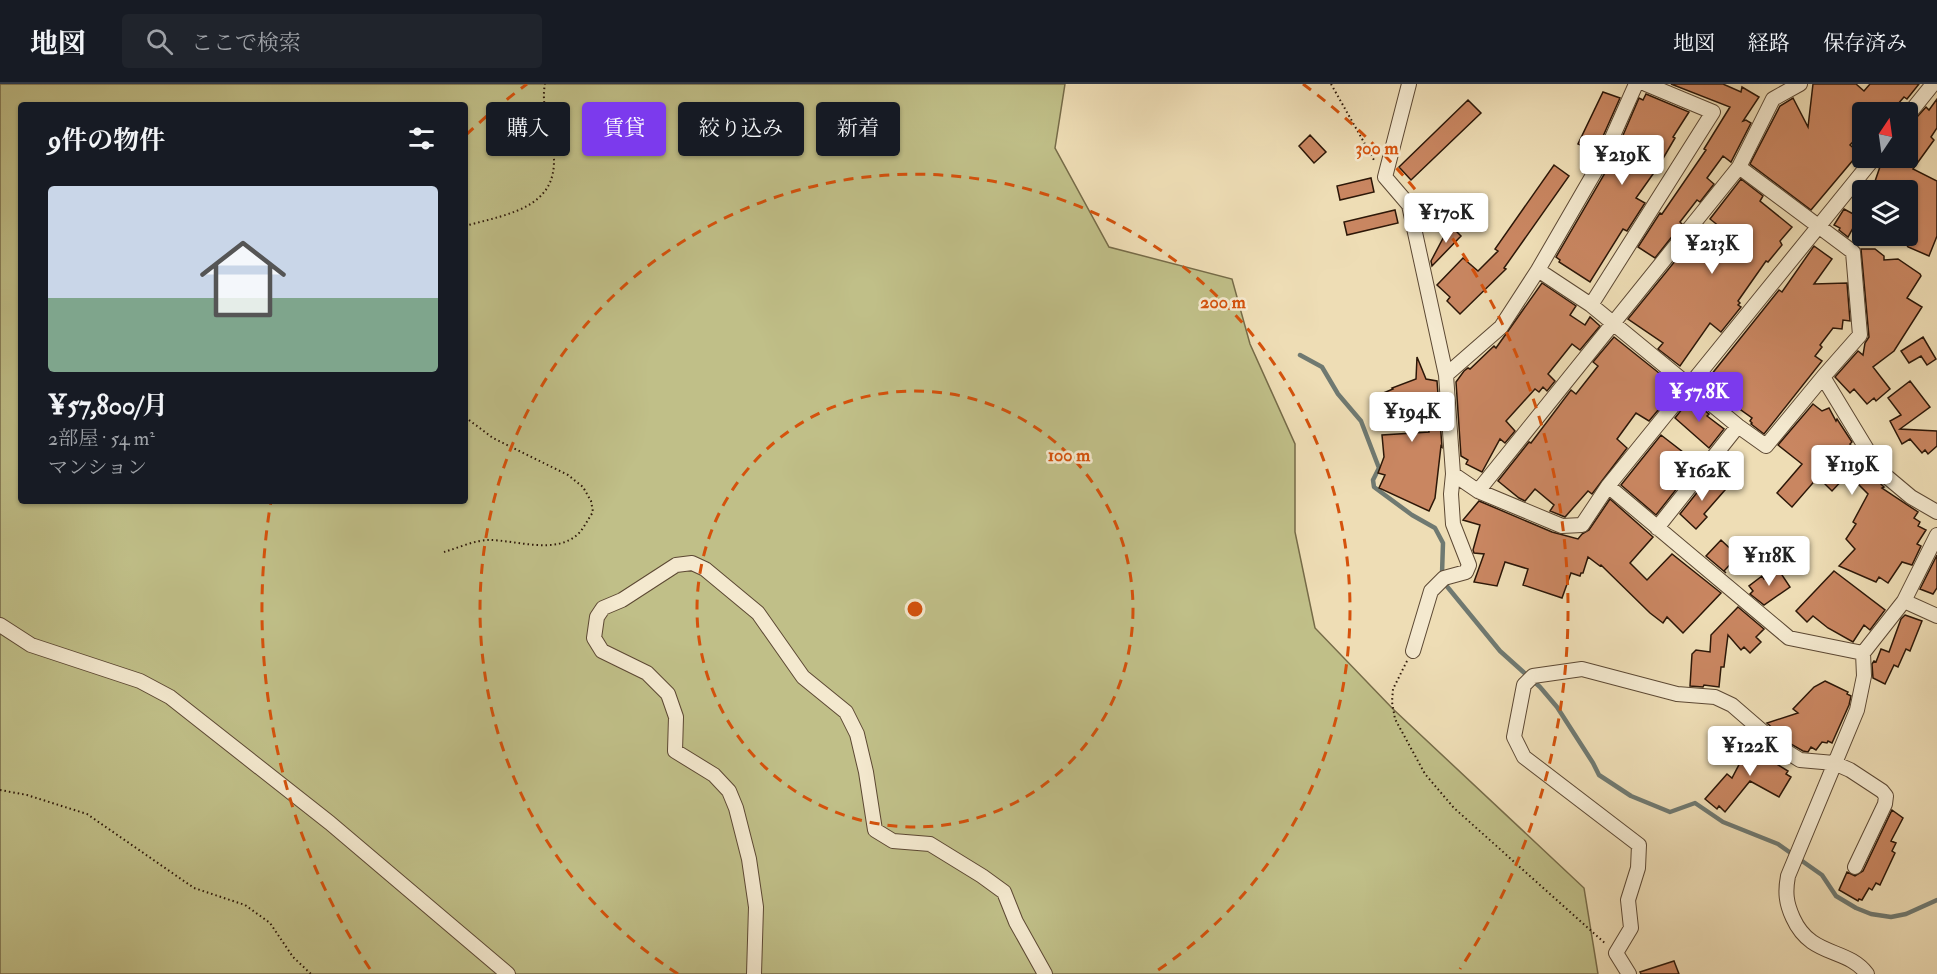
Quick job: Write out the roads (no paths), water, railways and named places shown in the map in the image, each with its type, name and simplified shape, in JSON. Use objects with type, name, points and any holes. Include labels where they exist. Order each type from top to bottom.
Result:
[{"type":"street","points":[[1409,84],[1385,177],[1409,205],[1446,375],[1454,524],[1469,565],[1466,572],[1444,578],[1431,591],[1413,651]]},
{"type":"street","points":[[1446,375],[1501,327],[1538,270],[1605,156],[1636,84]]},
{"type":"street","points":[[1591,305],[1713,112],[1646,84]]},
{"type":"street","points":[[1478,491],[1739,167],[1773,99],[1800,84]]},
{"type":"street","points":[[1918,103],[1933,84]]},
{"type":"street","points":[[1538,270],[1591,305],[1738,426],[1766,446],[1860,334],[1853,252],[1739,167]]},
{"type":"street","points":[[1453,474],[1478,491],[1562,526],[1582,525],[1608,486],[1866,168]]},
{"type":"street","points":[[1823,377],[1880,471],[1911,497],[1937,512]]},
{"type":"street","points":[[1658,528],[1738,426]]},
{"type":"street","points":[[1608,486],[1789,638],[1863,653]]},
{"type":"street","points":[[1867,974],[1862,967],[1806,939],[1797,927],[1787,904],[1788,876],[1857,710],[1864,676],[1863,653],[1905,601],[1937,535]]},
{"type":"street","points":[[754,974],[756,907],[749,859],[729,790],[714,775],[675,751],[676,717],[668,693],[646,673],[602,651],[594,638],[597,617],[603,608],[622,600],[676,566],[692,562],[705,569],[758,613],[803,677],[846,712],[857,734],[866,772],[875,830],[892,841],[930,844],[1004,892],[1016,922],[1045,974]]},
{"type":"street","points":[[1905,601],[1937,616]]},
{"type":"street","points":[[0,625],[31,645],[140,681],[170,697],[330,823],[508,974]]},
{"type":"street","points":[[1629,974],[1616,953],[1631,928],[1628,900],[1638,868],[1639,845],[1524,757],[1514,737],[1524,685],[1533,676],[1582,669],[1677,694],[1715,697],[1732,705],[1784,750],[1800,760],[1834,763],[1850,770],[1886,796],[1885,804],[1855,867]]},
{"type":"waterway","points":[[1300,355],[1322,367],[1338,394],[1361,421],[1379,468],[1373,480],[1374,487],[1412,515],[1435,528],[1443,543],[1442,574],[1445,584],[1500,651],[1540,687],[1557,707],[1599,775],[1631,796],[1670,812],[1695,803],[1723,822],[1778,844],[1822,875],[1836,896],[1871,914],[1891,917],[1906,914],[1937,900]]}]
